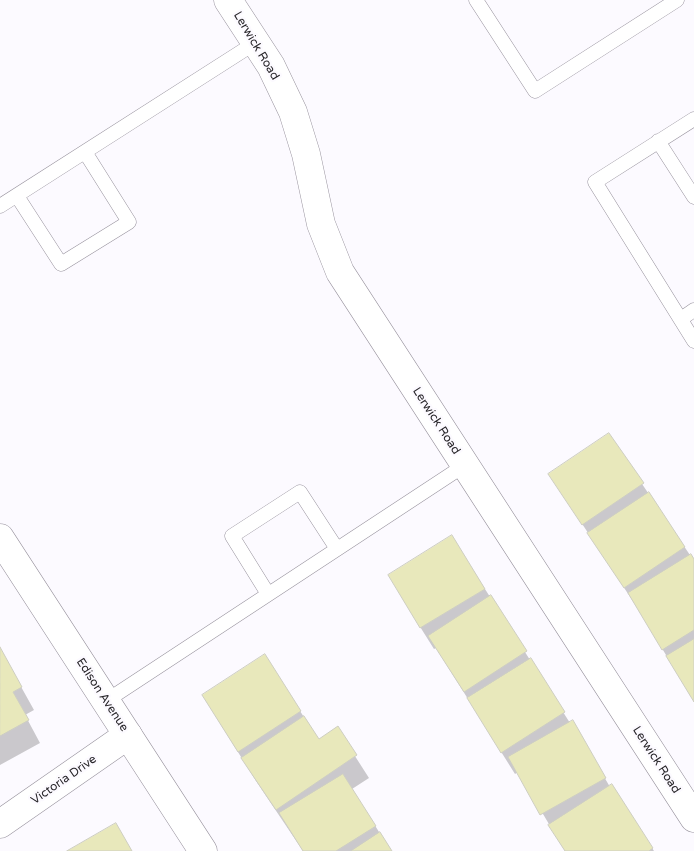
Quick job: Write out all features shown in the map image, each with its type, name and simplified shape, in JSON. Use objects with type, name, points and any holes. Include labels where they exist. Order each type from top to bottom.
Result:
[{"type":"street","name":"Lerwick Road","points":[[228,0],[271,66],[293,112],[306,154],[321,224],[340,272],[694,818]]},
{"type":"street","name":"Edison Avenue","points":[[0,538],[204,851]]},
{"type":"street","name":"Victoria Drive","points":[[0,824],[128,735]]},
{"type":"lane","points":[[476,0],[535,91],[677,0]]},
{"type":"lane","points":[[0,206],[255,42]]},
{"type":"lane","points":[[694,119],[595,182],[694,341]]},
{"type":"lane","points":[[658,141],[694,197]]},
{"type":"lane","points":[[17,196],[61,264],[129,222],[85,152]]},
{"type":"lane","points":[[681,320],[694,310]]},
{"type":"lane","points":[[106,701],[465,465]]},
{"type":"lane","points":[[268,594],[232,536],[247,526],[300,492],[337,549]]},
{"type":"building","points":[[609,433],[644,483],[582,525],[548,474]]},
{"type":"building","points":[[649,492],[685,547],[624,588],[587,533]]},
{"type":"building","points":[[452,535],[485,589],[420,628],[388,575]]},
{"type":"building","points":[[691,554],[694,559],[694,630],[662,650],[628,593]]},
{"type":"building","points":[[491,595],[527,651],[464,692],[428,636]]},
{"type":"building","points":[[694,639],[694,702],[666,656]]},
{"type":"building","points":[[0,647],[22,687],[13,692],[29,720],[0,736]]},
{"type":"building","points":[[265,654],[301,711],[238,752],[202,695]]},
{"type":"building","points":[[531,658],[565,712],[501,753],[467,698]]},
{"type":"building","points":[[304,716],[319,739],[338,726],[357,755],[276,810],[241,758]]},
{"type":"building","points":[[573,720],[606,778],[540,815],[508,757]]},
{"type":"building","points":[[343,774],[376,826],[336,851],[303,851],[279,813]]},
{"type":"building","points":[[612,784],[653,848],[649,851],[565,851],[548,825]]},
{"type":"building","points":[[116,823],[132,851],[67,851]]},
{"type":"building","points":[[380,832],[392,851],[351,851]]}]
